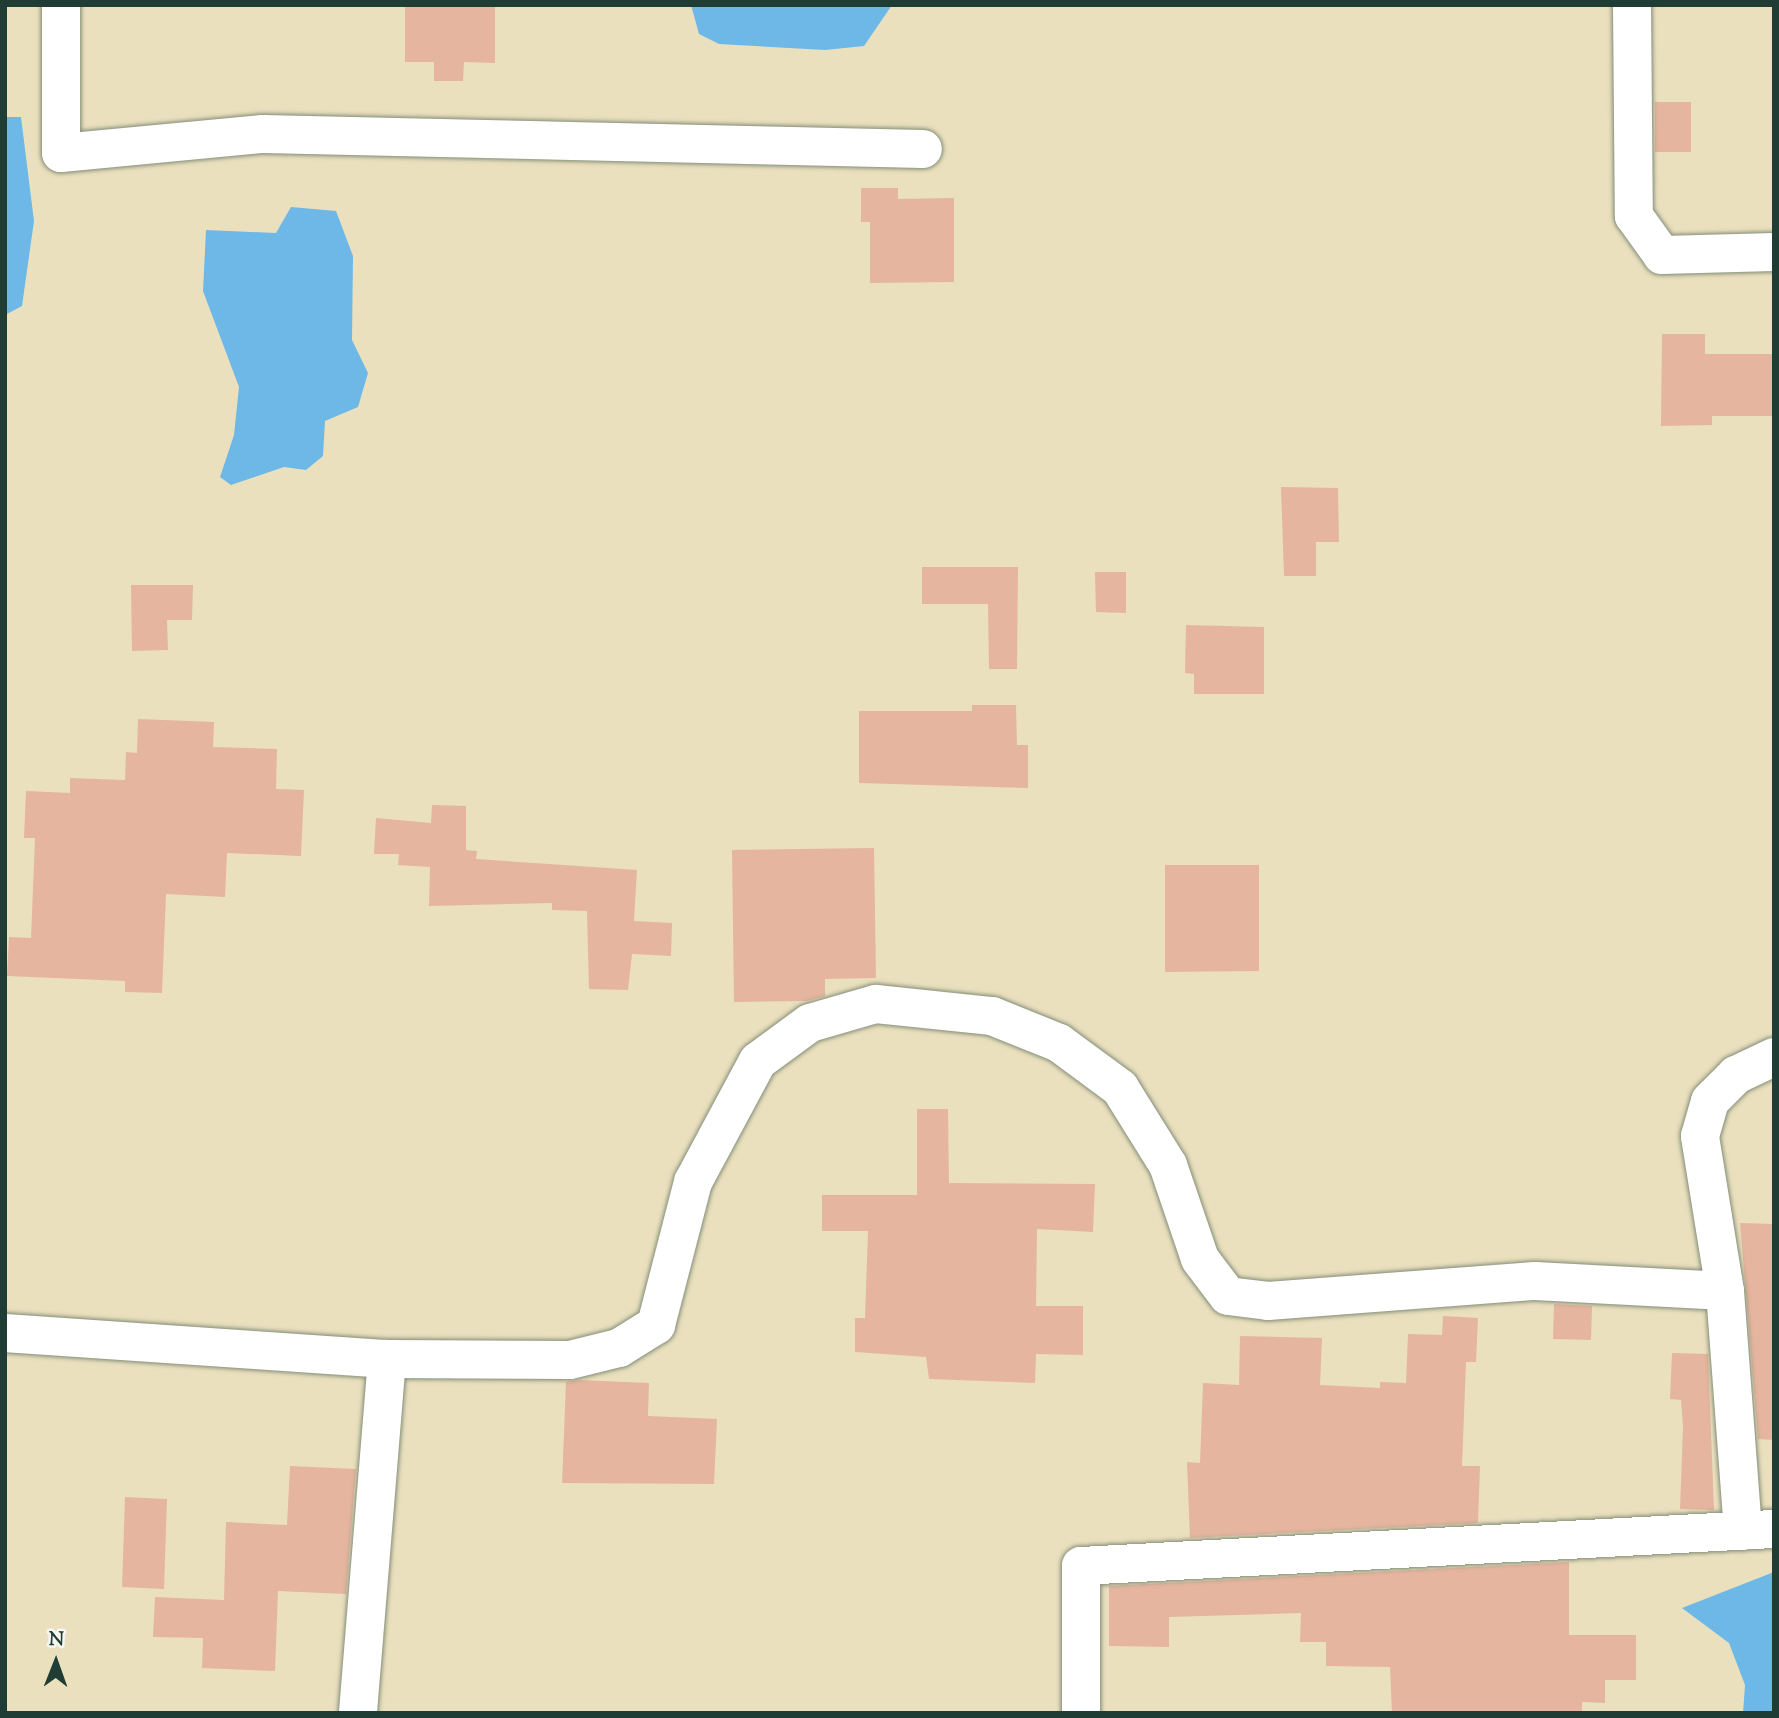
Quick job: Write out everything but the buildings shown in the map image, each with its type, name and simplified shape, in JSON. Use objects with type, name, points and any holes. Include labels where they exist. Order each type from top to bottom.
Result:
[{"type":"street","points":[[61,5],[61,153],[263,134],[923,149]]},
{"type":"street","points":[[1632,5],[1634,216],[1662,255],[1774,252]]},
{"type":"street","points":[[5,1333],[387,1359],[570,1360],[619,1348],[656,1325],[693,1182],[758,1061],[810,1023],[876,1004],[992,1016],[1059,1043],[1120,1088],[1168,1165],[1200,1259],[1228,1296],[1268,1301],[1535,1281],[1725,1291]]},
{"type":"street","points":[[1081,1713],[1081,1566],[1758,1530],[1725,1291],[1700,1136],[1710,1101],[1736,1074],[1774,1057]]},
{"type":"street","points":[[358,1713],[387,1359]]},
{"type":"water","points":[[691,5],[892,5],[864,46],[825,50],[719,44],[699,34]]},
{"type":"water","points":[[5,117],[21,117],[34,221],[22,306],[5,315]]},
{"type":"water","points":[[291,207],[336,211],[353,256],[352,340],[368,373],[358,407],[325,421],[323,456],[306,470],[284,467],[231,485],[220,477],[234,435],[239,387],[203,291],[206,230],[276,233]]},
{"type":"water","points":[[1774,1572],[1774,1713],[1743,1713],[1745,1685],[1729,1643],[1682,1608]]}]
